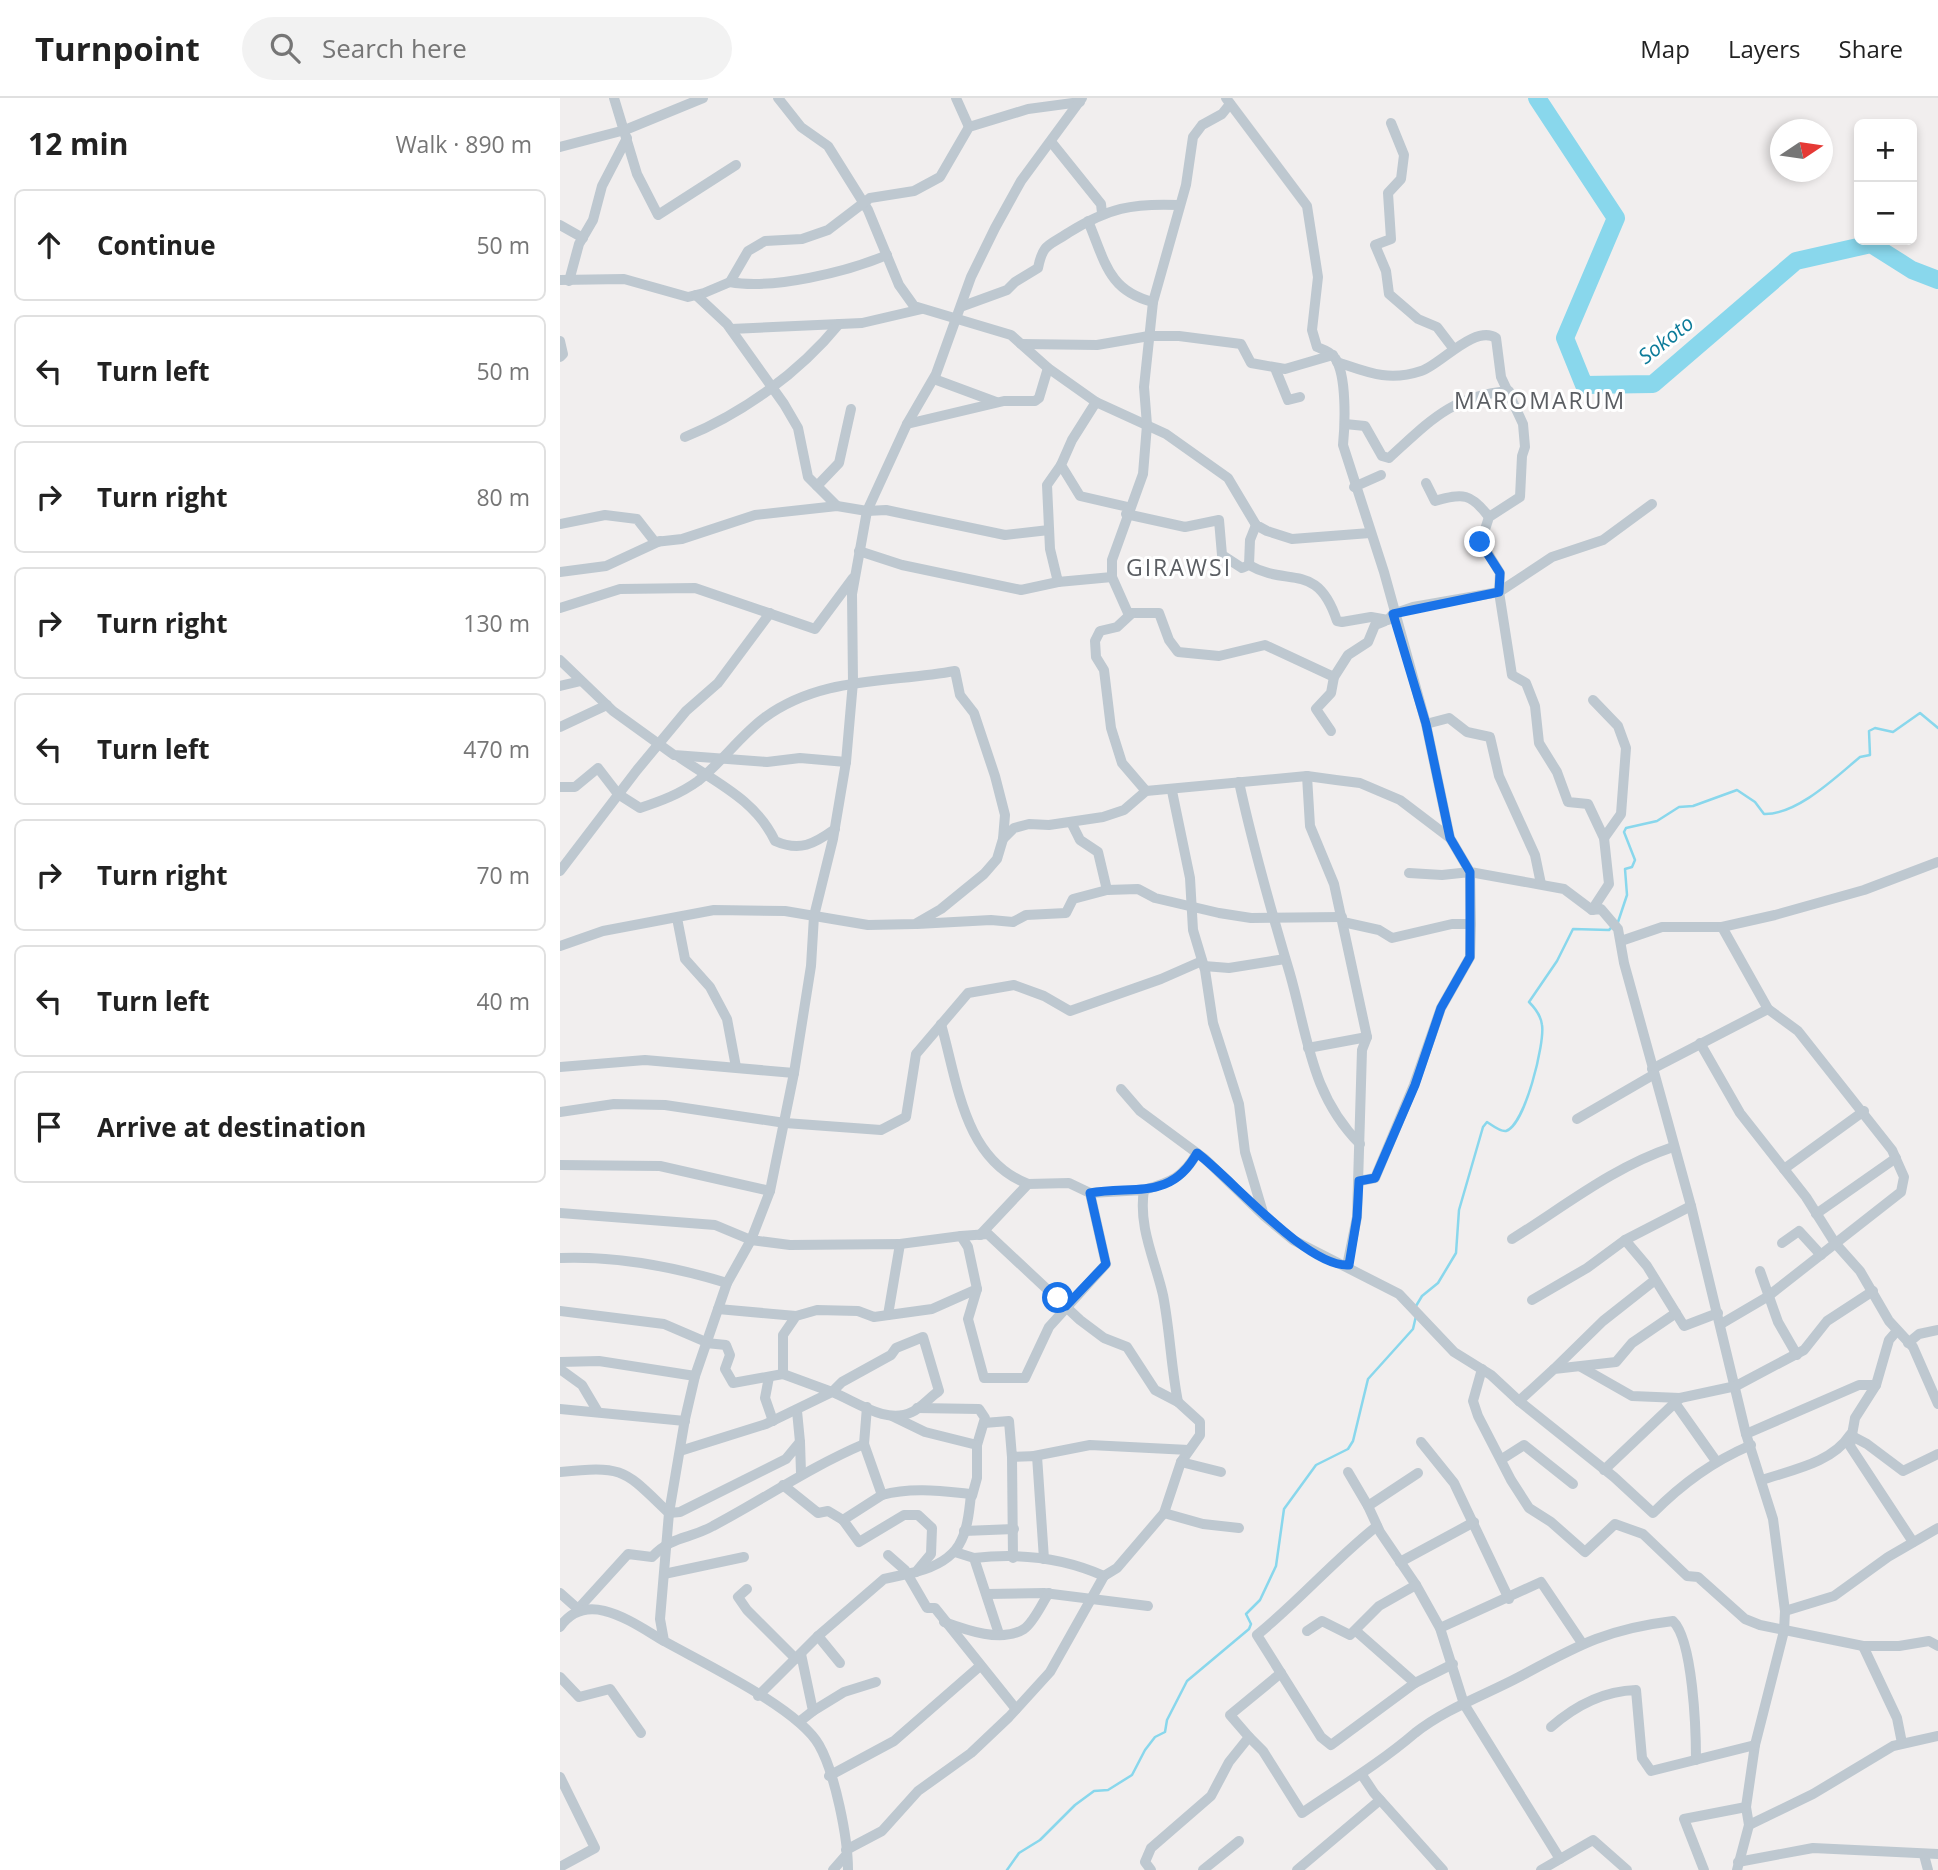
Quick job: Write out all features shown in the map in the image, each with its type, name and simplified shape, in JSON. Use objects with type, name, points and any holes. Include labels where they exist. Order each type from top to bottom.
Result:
[{"type":"street","points":[[614,98],[637,174],[658,215],[736,165]]},
{"type":"street","points":[[560,147],[626,134],[703,98]]},
{"type":"street","points":[[778,98],[801,127],[828,146],[863,203],[899,285],[914,306],[1011,335],[1048,368],[1096,402],[1166,434],[1228,478],[1256,525],[1279,537],[1292,539],[1370,533]]},
{"type":"street","points":[[956,98],[969,127]]},
{"type":"street","points":[[730,282],[748,250],[765,240],[802,239],[828,230],[870,198],[914,191],[940,177],[969,127],[1028,109],[1081,100]]},
{"type":"street","points":[[664,1641],[660,1619],[669,1513],[695,1376],[727,1283],[751,1240],[770,1191],[785,1124],[811,966],[814,916],[835,829],[846,762],[853,682],[852,594],[867,511],[906,424],[933,380],[956,317],[963,306],[971,277],[995,228],[1021,181],[1052,143],[1081,100]]},
{"type":"street","points":[[1131,614],[1128,613],[1112,577],[1112,560],[1127,511],[1143,474],[1147,425],[1144,387],[1153,302],[1186,185],[1193,137],[1202,125],[1222,114],[1228,101],[1307,206],[1318,278],[1312,330],[1317,347],[1375,376],[1386,376],[1421,371],[1453,348],[1488,335],[1496,338],[1501,377],[1509,391],[1525,437],[1520,497],[1489,517],[1480,542],[1500,573],[1499,592],[1512,675],[1526,683],[1533,699],[1539,743],[1557,772],[1568,802],[1588,804],[1604,838],[1609,884],[1592,910]]},
{"type":"street","points":[[1391,123],[1404,155],[1401,179],[1388,193],[1391,239],[1375,245],[1386,271],[1389,294],[1418,318],[1437,327],[1453,348]]},
{"type":"street","points":[[626,134],[602,186],[593,220],[565,280],[624,279],[688,297],[730,282],[752,286],[856,268],[887,255]]},
{"type":"street","points":[[1052,143],[1101,204],[1102,213]]},
{"type":"street","points":[[963,306],[1007,290],[1038,268],[1041,253],[1048,243],[1102,213],[1146,204],[1179,205]]},
{"type":"street","points":[[1088,221],[1115,282],[1132,296],[1153,302]]},
{"type":"street","points":[[560,225],[583,238]]},
{"type":"street","points":[[696,295],[731,329],[772,386],[798,428],[808,477],[837,506]]},
{"type":"street","points":[[731,329],[862,323],[922,309]]},
{"type":"street","points":[[685,438],[722,422],[772,386],[814,354],[839,324]]},
{"type":"street","points":[[1021,344],[1097,345],[1149,336],[1179,336],[1241,344],[1251,363],[1275,368],[1285,369],[1335,358]]},
{"type":"street","points":[[560,341],[563,354],[560,356]]},
{"type":"street","points":[[1335,358],[1345,424],[1343,445],[1354,488],[1370,533],[1390,617],[1426,724],[1450,838],[1470,872],[1470,957],[1441,1008],[1415,1085],[1375,1178],[1359,1181]]},
{"type":"street","points":[[906,424],[999,402],[1035,401],[1039,398],[1048,368]]},
{"type":"street","points":[[1275,368],[1288,400],[1300,397]]},
{"type":"street","points":[[933,380],[999,402]]},
{"type":"street","points":[[1345,424],[1365,426],[1382,456],[1389,458],[1453,404],[1490,393],[1509,391]]},
{"type":"street","points":[[1058,582],[1050,549],[1047,485],[1096,402]]},
{"type":"street","points":[[817,486],[839,463],[851,410]]},
{"type":"street","points":[[1061,465],[1080,496],[1185,527],[1219,520],[1223,555],[1242,568],[1249,565]]},
{"type":"street","points":[[1354,488],[1381,475]]},
{"type":"street","points":[[1426,484],[1434,501],[1463,496],[1476,500],[1489,517]]},
{"type":"street","points":[[1249,565],[1266,575],[1283,573],[1307,579],[1322,593],[1337,621],[1390,617],[1499,592],[1552,557],[1604,540],[1652,504]]},
{"type":"street","points":[[560,524],[605,515],[637,519],[654,542],[704,533],[744,518],[837,506],[867,511],[886,510],[1005,535],[1049,530]]},
{"type":"street","points":[[1249,565],[1250,540],[1256,525]]},
{"type":"street","points":[[560,572],[606,566],[660,541]]},
{"type":"street","points":[[859,551],[902,565],[1021,590],[1058,582],[1112,577]]},
{"type":"street","points":[[560,608],[620,589],[695,588],[815,629],[855,576]]},
{"type":"street","points":[[560,871],[618,794],[687,711],[718,683],[770,613]]},
{"type":"street","points":[[1146,791],[1122,763],[1111,728],[1104,670],[1096,657],[1095,641],[1100,631],[1117,627],[1131,614],[1159,613],[1169,640],[1178,652],[1219,656],[1265,645],[1334,677]]},
{"type":"street","points":[[1331,731],[1317,709],[1331,693],[1334,677],[1348,655],[1368,642],[1375,625],[1390,617]]},
{"type":"street","points":[[560,660],[607,705],[659,746],[743,799],[765,819],[775,841],[788,846],[812,846],[835,829]]},
{"type":"street","points":[[560,787],[575,787],[598,768],[618,794],[640,808],[669,799],[705,774],[764,718],[806,695],[853,682],[955,671],[960,695],[974,713],[995,776],[1005,815],[1003,839],[997,859],[984,874],[940,909],[915,924]]},
{"type":"street","points":[[560,686],[581,681]]},
{"type":"street","points":[[1593,700],[1618,726],[1626,748],[1621,814],[1604,838]]},
{"type":"street","points":[[560,727],[607,705]]},
{"type":"street","points":[[1426,724],[1449,718],[1467,732],[1490,737],[1499,776],[1535,855],[1541,884]]},
{"type":"street","points":[[677,755],[721,759],[846,762]]},
{"type":"street","points":[[1003,839],[1014,828],[1028,824],[1071,822],[1124,810],[1146,791],[1172,791],[1307,776],[1360,783],[1400,800],[1450,838]]},
{"type":"street","points":[[1307,776],[1310,826],[1334,884],[1367,1037],[1362,1050],[1357,1217],[1347,1266]]},
{"type":"street","points":[[1239,782],[1257,866],[1273,915],[1315,1077],[1343,1127],[1360,1144]]},
{"type":"street","points":[[1172,791],[1190,878],[1193,930],[1203,963],[1213,1023],[1240,1104],[1245,1152],[1264,1216]]},
{"type":"street","points":[[1071,822],[1080,840],[1098,852],[1107,890]]},
{"type":"street","points":[[1621,941],[1662,927],[1722,927],[1826,902],[1938,862]]},
{"type":"street","points":[[1409,873],[1442,875],[1470,872],[1564,889],[1592,910],[1601,909],[1618,929],[1749,1440],[1773,1519],[1785,1611],[1784,1631],[1755,1745],[1746,1807],[1749,1825],[1738,1866],[1813,1849],[1938,1854]]},
{"type":"street","points":[[560,946],[603,931],[714,910],[785,911],[868,925],[991,920],[1013,922],[1026,915],[1066,914],[1073,899],[1107,890],[1138,889],[1156,898],[1219,914],[1251,918],[1273,915],[1343,920],[1379,930],[1392,938],[1452,924],[1471,924]]},
{"type":"street","points":[[677,918],[685,959],[710,987],[727,1019],[736,1067]]},
{"type":"street","points":[[1625,1240],[1655,1280],[1684,1326],[1719,1319],[1767,1297],[1901,1192],[1904,1177],[1896,1158],[1864,1111],[1798,1031],[1768,1009],[1722,927]]},
{"type":"street","points":[[560,1112],[614,1104],[665,1105],[785,1124],[881,1130],[905,1117],[916,1054],[968,993],[1014,985],[1044,996],[1070,1012],[1203,963],[1229,968],[1285,959]]},
{"type":"street","points":[[1577,1119],[1700,1043],[1768,1009]]},
{"type":"street","points":[[941,1024],[967,1117],[986,1156],[1007,1175],[1028,1184],[1069,1183],[1090,1193],[1144,1190],[1174,1181],[1188,1169],[1197,1153]]},
{"type":"street","points":[[1308,1048],[1367,1037]]},
{"type":"street","points":[[1700,1043],[1740,1113],[1784,1169],[1835,1244],[1860,1270],[1896,1332],[1913,1347],[1938,1404]]},
{"type":"street","points":[[560,1067],[645,1060],[794,1073]]},
{"type":"street","points":[[1121,1089],[1140,1111],[1197,1153],[1293,1240],[1399,1294],[1454,1352],[1482,1369],[1653,1513],[1679,1486],[1749,1440],[1859,1385],[1876,1385]]},
{"type":"street","points":[[1784,1169],[1864,1111]]},
{"type":"street","points":[[1512,1239],[1598,1180],[1645,1156],[1673,1147]]},
{"type":"street","points":[[1816,1214],[1896,1158]]},
{"type":"street","points":[[560,1165],[660,1166],[770,1191]]},
{"type":"street","points":[[980,1234],[1028,1184]]},
{"type":"street","points":[[1144,1190],[1144,1232],[1162,1294],[1178,1402]]},
{"type":"street","points":[[1121,1191],[1142,1208]]},
{"type":"street","points":[[961,1236],[968,1247],[977,1289],[968,1319],[984,1378],[1025,1378],[1049,1327],[1106,1264],[1090,1193]]},
{"type":"street","points":[[1532,1300],[1587,1268],[1625,1240],[1690,1206]]},
{"type":"street","points":[[560,1213],[715,1225],[751,1240],[790,1245],[900,1244],[988,1234],[1009,1251],[1024,1270],[1104,1338],[1127,1347],[1156,1390],[1178,1402],[1200,1422],[1200,1435],[1181,1462],[1164,1513],[1117,1568],[1104,1576],[1050,1672],[971,1754],[918,1791],[882,1831],[847,1852],[833,1870]]},
{"type":"street","points":[[1782,1243],[1798,1231],[1821,1255]]},
{"type":"street","points":[[888,1315],[900,1244]]},
{"type":"street","points":[[560,1258],[603,1259],[688,1271],[727,1283]]},
{"type":"street","points":[[1760,1271],[1767,1297],[1797,1355]]},
{"type":"street","points":[[1519,1401],[1603,1321],[1655,1280]]},
{"type":"street","points":[[718,1309],[796,1316],[817,1310],[858,1311],[874,1317],[932,1309],[977,1289]]},
{"type":"street","points":[[1580,1366],[1632,1396],[1677,1401],[1736,1386],[1797,1355],[1827,1321],[1873,1291]]},
{"type":"street","points":[[560,1311],[664,1324],[706,1343],[726,1345],[730,1355],[725,1369],[733,1383],[783,1374],[892,1416],[925,1432],[977,1445]]},
{"type":"street","points":[[1554,1369],[1616,1362],[1632,1343],[1676,1312]]},
{"type":"street","points":[[783,1374],[783,1335],[796,1316]]},
{"type":"street","points":[[1908,1343],[1919,1334],[1938,1330]]},
{"type":"street","points":[[1762,1480],[1816,1462],[1842,1447],[1850,1436],[1855,1418],[1876,1385],[1889,1340],[1896,1332]]},
{"type":"street","points":[[680,1451],[713,1443],[797,1411],[891,1355],[895,1348],[923,1337],[939,1391],[912,1413],[892,1416]]},
{"type":"street","points":[[560,1362],[599,1361],[695,1376]]},
{"type":"street","points":[[560,1369],[582,1385],[598,1412]]},
{"type":"street","points":[[1482,1369],[1473,1401],[1478,1416],[1529,1508],[1551,1522],[1585,1552],[1615,1524],[1643,1534],[1687,1576],[1698,1577],[1745,1619],[1784,1631],[1863,1646],[1899,1646],[1929,1641],[1938,1646]]},
{"type":"street","points":[[769,1377],[765,1398],[773,1421]]},
{"type":"street","points":[[1677,1401],[1716,1461]]},
{"type":"street","points":[[1604,1469],[1677,1401]]},
{"type":"street","points":[[867,1407],[864,1444],[882,1495]]},
{"type":"street","points":[[758,1696],[818,1636],[884,1579],[951,1557],[955,1552],[964,1531],[977,1478],[977,1445],[985,1418],[979,1409],[917,1408]]},
{"type":"street","points":[[560,1409],[685,1421]]},
{"type":"street","points":[[797,1411],[801,1473]]},
{"type":"street","points":[[984,1423],[1009,1421],[1013,1558]]},
{"type":"street","points":[[1850,1436],[1867,1444],[1903,1471],[1938,1454]]},
{"type":"street","points":[[1850,1436],[1855,1455],[1913,1542]]},
{"type":"street","points":[[560,1472],[606,1469],[629,1474],[669,1513],[680,1512],[786,1459],[800,1442]]},
{"type":"street","points":[[1421,1442],[1454,1483],[1508,1599]]},
{"type":"street","points":[[560,1627],[628,1554],[652,1557],[666,1542],[692,1536],[714,1526],[801,1473],[864,1444]]},
{"type":"street","points":[[1012,1457],[1034,1456],[1090,1445],[1189,1450]]},
{"type":"street","points":[[1502,1459],[1524,1445],[1573,1484]]},
{"type":"street","points":[[1034,1456],[1037,1456],[1044,1559]]},
{"type":"street","points":[[1181,1462],[1221,1472]]},
{"type":"street","points":[[1348,1472],[1377,1526],[1416,1585],[1440,1628],[1464,1704],[1560,1859]]},
{"type":"street","points":[[1368,1506],[1418,1472]]},
{"type":"street","points":[[783,1485],[818,1513],[828,1511],[843,1520],[859,1542],[904,1515],[918,1515],[932,1528],[931,1554],[911,1572]]},
{"type":"street","points":[[843,1520],[882,1495],[899,1490],[936,1489],[972,1496]]},
{"type":"street","points":[[1164,1513],[1203,1524],[1239,1528]]},
{"type":"street","points":[[1400,1562],[1474,1522]]},
{"type":"street","points":[[1377,1526],[1343,1553],[1283,1614],[1256,1635],[1321,1737],[1331,1745],[1415,1683],[1453,1664]]},
{"type":"street","points":[[1785,1611],[1834,1596],[1938,1528]]},
{"type":"street","points":[[964,1531],[1014,1529]]},
{"type":"street","points":[[955,1552],[975,1558],[997,1555],[1079,1564],[1104,1576]]},
{"type":"street","points":[[887,1555],[911,1572],[927,1608],[935,1608],[942,1621],[1016,1709]]},
{"type":"street","points":[[664,1574],[744,1557]]},
{"type":"street","points":[[975,1558],[999,1634]]},
{"type":"street","points":[[1440,1628],[1541,1582],[1582,1643]]},
{"type":"street","points":[[1307,1631],[1322,1621],[1350,1635],[1378,1606],[1416,1585]]},
{"type":"street","points":[[747,1589],[738,1597],[747,1610],[799,1656],[813,1712]]},
{"type":"street","points":[[560,1593],[578,1609],[617,1614],[799,1722],[819,1746],[841,1809],[848,1870]]},
{"type":"street","points":[[942,1621],[970,1631],[1009,1634],[1025,1628],[1049,1593]]},
{"type":"street","points":[[987,1594],[1049,1593],[1148,1606]]},
{"type":"street","points":[[1281,1673],[1230,1715],[1263,1751],[1301,1813],[1362,1775],[1415,1734],[1464,1704],[1582,1643],[1630,1626],[1673,1621],[1679,1627],[1684,1639],[1696,1726],[1696,1760]]},
{"type":"street","points":[[1356,1631],[1415,1683]]},
{"type":"street","points":[[818,1636],[840,1663]]},
{"type":"street","points":[[1863,1646],[1897,1718],[1902,1744]]},
{"type":"street","points":[[829,1776],[894,1741],[980,1665]]},
{"type":"street","points":[[560,1676],[579,1697],[610,1689],[641,1733]]},
{"type":"street","points":[[799,1722],[844,1692],[876,1682]]},
{"type":"street","points":[[1552,1727],[1573,1708],[1610,1693],[1636,1690],[1645,1767],[1651,1771],[1755,1745]]},
{"type":"street","points":[[1749,1825],[1813,1794],[1902,1744],[1938,1736]]},
{"type":"street","points":[[1151,1870],[1145,1856],[1151,1847],[1211,1796],[1229,1762],[1250,1737]]},
{"type":"street","points":[[1362,1775],[1380,1800],[1443,1870]]},
{"type":"street","points":[[560,1777],[595,1848],[560,1867]]},
{"type":"street","points":[[1302,1868],[1380,1800]]},
{"type":"street","points":[[1704,1870],[1684,1819],[1746,1807]]},
{"type":"street","points":[[1541,1870],[1593,1840],[1627,1870]]},
{"type":"street","points":[[1203,1870],[1238,1841]]},
{"type":"street","points":[[1924,1855],[1928,1870]]},
{"type":"waterway","name":"Sokoto","points":[[1537,98],[1616,218],[1565,338],[1584,385],[1653,384],[1796,261],[1871,244],[1912,270],[1938,280]]},
{"type":"waterway","points":[[1618,922],[1627,895],[1625,869],[1632,867],[1635,860],[1624,832],[1626,828],[1657,821],[1679,807],[1693,806],[1737,790],[1755,802],[1764,814],[1777,813],[1803,802],[1860,757],[1870,755],[1869,731],[1875,728],[1893,732],[1920,713],[1938,728]]},
{"type":"waterway","points":[[1416,1306],[1422,1296],[1438,1283],[1456,1253],[1459,1210],[1483,1127],[1487,1122],[1506,1131],[1513,1125],[1527,1100],[1542,1034],[1540,1018],[1529,1002],[1557,961],[1573,929],[1609,930],[1613,926]]},
{"type":"waterway","points":[[1007,1870],[1019,1853],[1040,1840],[1075,1805],[1094,1791],[1108,1790],[1132,1775],[1145,1750],[1155,1737],[1165,1732],[1167,1720],[1187,1681],[1249,1629],[1251,1624],[1246,1614],[1260,1600],[1276,1566],[1284,1509],[1316,1465],[1348,1449],[1353,1441],[1368,1379],[1413,1329],[1416,1316]]},
{"type":"district","name":"MAROMARUM","points":[[1540,401]]},
{"type":"district","name":"GIRAWSI","points":[[1179,568]]},
{"type":"route","points":[[1058,1298],[1066,1306],[1106,1264],[1090,1193],[1106,1190],[1144,1190],[1174,1181],[1188,1169],[1197,1153],[1293,1240],[1338,1263],[1349,1265],[1357,1217],[1359,1181],[1375,1178],[1415,1085],[1417,1072],[1427,1052],[1441,1008],[1470,957],[1470,872],[1458,856],[1450,838],[1426,724],[1393,614],[1413,607],[1499,592],[1500,573],[1495,560],[1480,542]]}]
